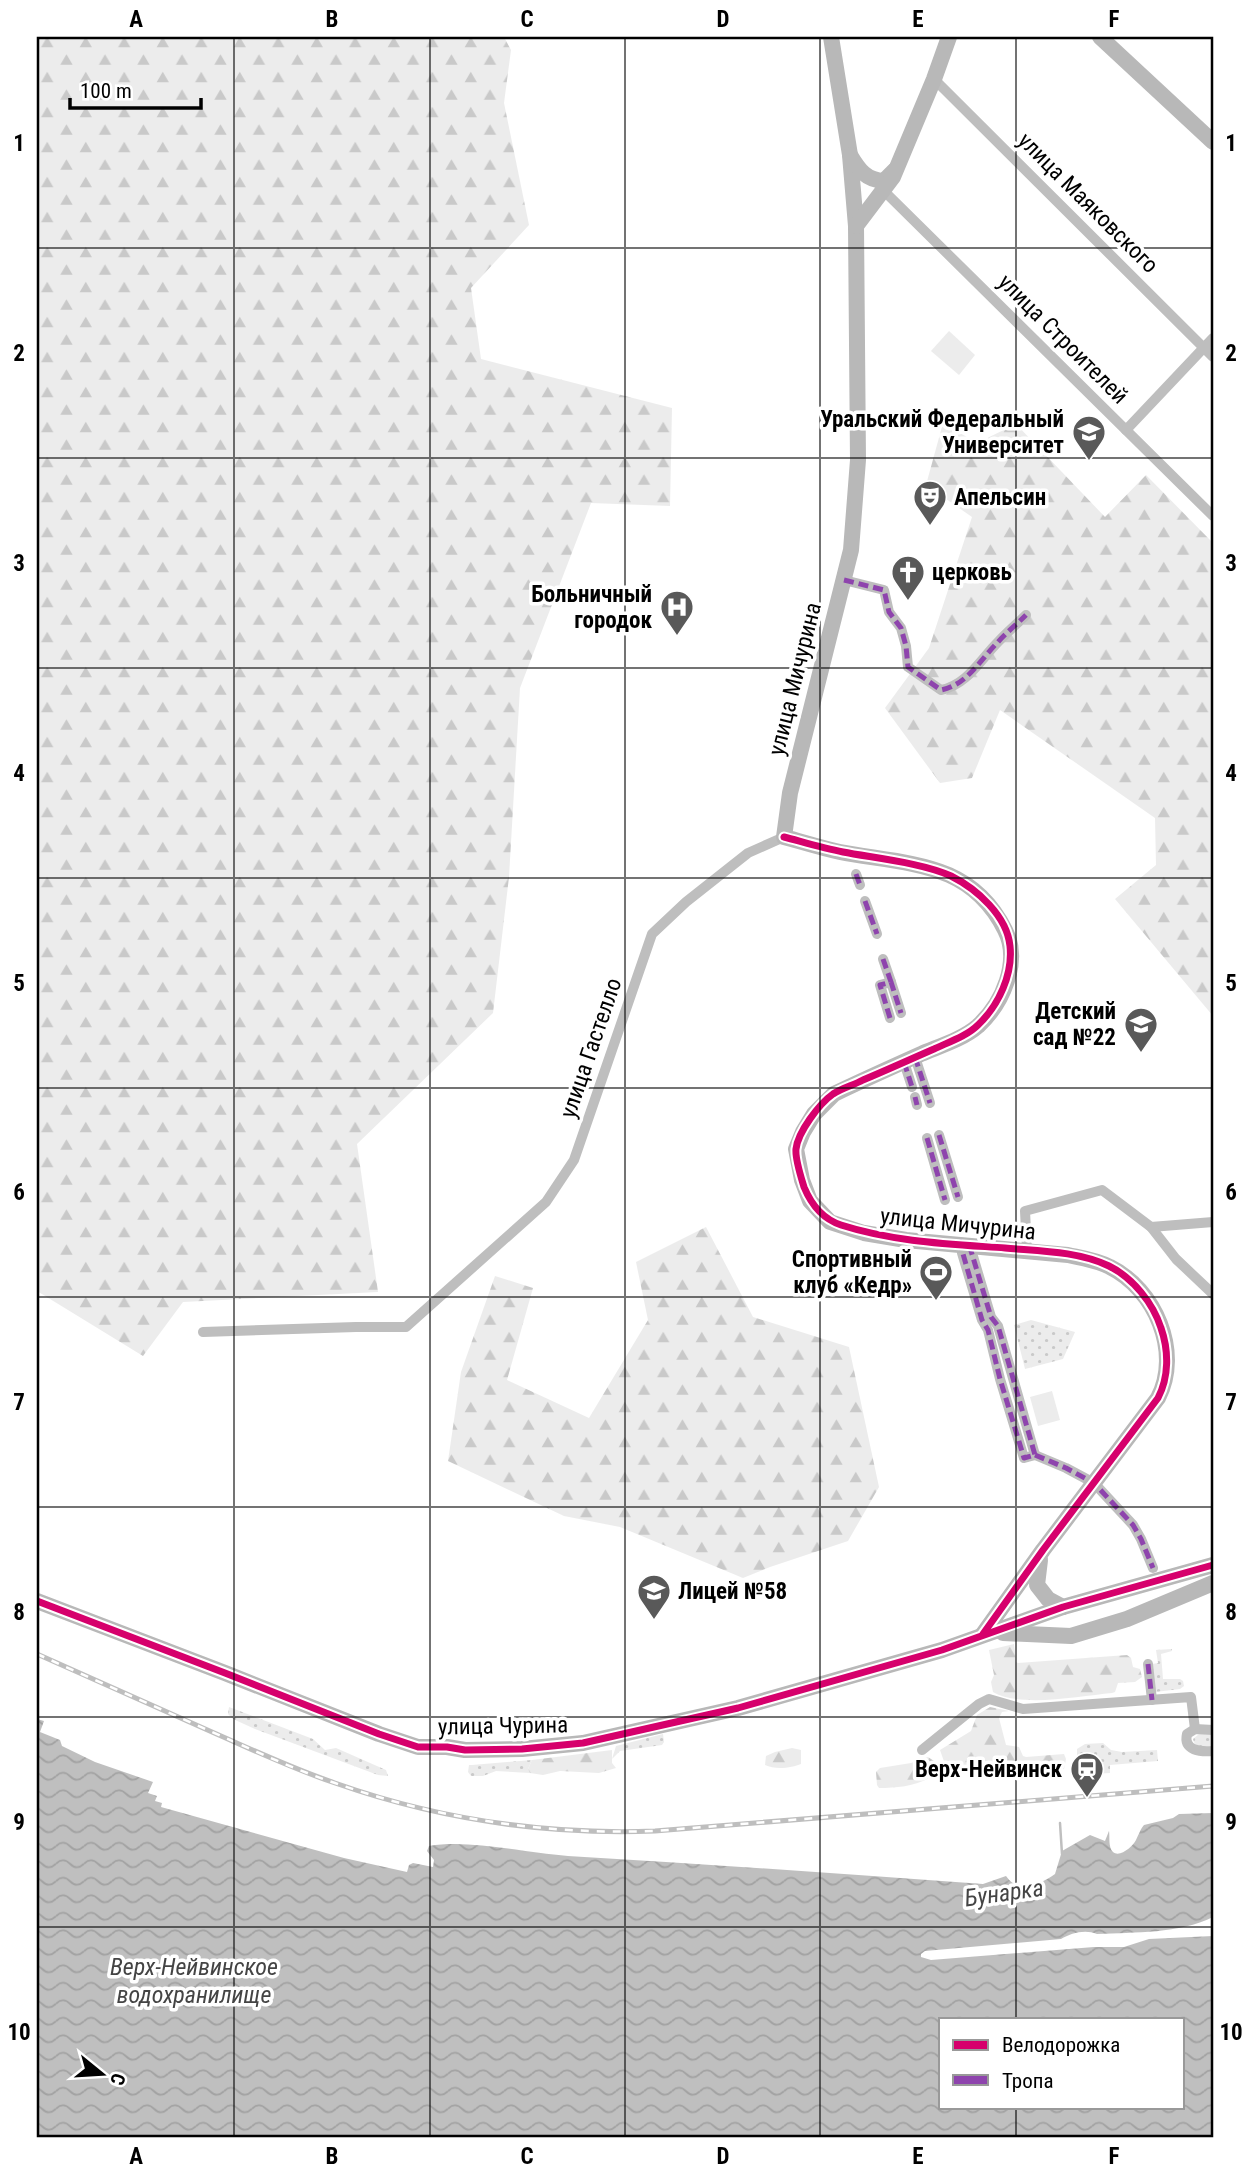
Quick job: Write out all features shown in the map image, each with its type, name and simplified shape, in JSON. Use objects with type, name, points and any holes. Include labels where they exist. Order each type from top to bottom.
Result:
[{"type":"street","name":"улица Мичурина","points":[[831,37],[850,155],[856,226],[858,460],[851,550],[790,793],[784,837],[839,852],[930,869],[952,876],[978,894],[998,915],[1009,938],[1012,961],[1006,981],[992,1009],[977,1027],[834,1094],[814,1114],[796,1149],[802,1180],[810,1201],[830,1222],[864,1233],[906,1240],[1086,1258],[1111,1267],[1134,1284],[1154,1311],[1164,1335],[1167,1366],[1162,1389],[1151,1408],[1043,1550],[984,1634]]},
{"type":"street","points":[[856,226],[884,191],[895,170],[949,37]]},
{"type":"street","points":[[1101,37],[1213,142]]},
{"type":"street","name":"улица Маяковского","points":[[934,79],[1213,357]]},
{"type":"street","points":[[850,155],[872,180],[884,181],[895,170]]},
{"type":"street","name":"улица Строителей","points":[[884,191],[1213,516]]},
{"type":"street","points":[[1126,430],[1213,338]]},
{"type":"street","points":[[844,580],[884,590],[889,612],[901,628],[908,667],[940,690],[954,687],[981,663],[996,643],[1026,615]]},
{"type":"street","name":"улица Гастелло","points":[[203,1332],[406,1327],[450,1290],[546,1202],[574,1160],[653,934],[686,902],[748,853],[784,837]]},
{"type":"street","points":[[856,873],[860,885]]},
{"type":"street","points":[[865,901],[877,934]]},
{"type":"street","points":[[883,959],[901,1013]]},
{"type":"street","points":[[890,1018],[880,985],[891,982]]},
{"type":"street","points":[[909,1060],[915,1096]]},
{"type":"street","points":[[909,1060],[930,1103]]},
{"type":"street","points":[[939,1135],[958,1197]]},
{"type":"street","points":[[927,1138],[945,1200]]},
{"type":"street","points":[[1027,1250],[1025,1211],[1102,1190],[1151,1227],[1176,1259],[1213,1294]]},
{"type":"street","points":[[1151,1227],[1213,1222]]},
{"type":"street","points":[[967,1253],[982,1320],[988,1330],[1024,1458],[1035,1455],[1094,1483],[1133,1525],[1142,1539],[1153,1568]]},
{"type":"street","points":[[1043,1550],[1037,1585],[1048,1599],[1063,1608]]},
{"type":"street","name":"улица Чурина","points":[[37,1601],[379,1734],[418,1747],[447,1747],[465,1751],[583,1743],[738,1709],[942,1650],[1063,1608],[1213,1565]]},
{"type":"street","points":[[984,1634],[1019,1632],[1071,1636],[1107,1626],[1213,1583]]},
{"type":"street","points":[[1014,1591],[1016,1605],[1025,1620],[1046,1634]]},
{"type":"street","points":[[1148,1664],[1152,1700]]},
{"type":"street","points":[[922,1750],[989,1699],[1020,1709],[1191,1697],[1195,1730]]},
{"type":"street","points":[[1213,1730],[1195,1730],[1185,1738],[1188,1746],[1197,1751],[1213,1751]]},
{"type":"green space","points":[[37,37],[504,37],[511,50],[504,103],[529,225],[471,288],[481,359],[672,408],[670,506],[591,503],[520,688],[509,877],[493,1013],[357,1144],[378,1292],[183,1302],[143,1356],[37,1291]]},
{"type":"green space","points":[[949,331],[975,355],[959,375],[931,351]]},
{"type":"green space","points":[[943,423],[977,443],[1016,424],[1105,517],[1146,475],[1213,543],[1213,1016],[1115,899],[1156,865],[1155,818],[1000,710],[972,778],[940,783],[885,708],[929,648],[972,517],[926,485]]},
{"type":"green space","points":[[706,1227],[753,1317],[849,1347],[879,1487],[848,1541],[743,1578],[620,1527],[564,1516],[448,1461],[461,1372],[495,1276],[533,1288],[507,1380],[589,1418],[648,1320],[636,1262]]},
{"type":"green space","points":[[1031,1320],[1075,1332],[1063,1359],[1025,1369],[1014,1325]]},
{"type":"green space","points":[[1052,1391],[1060,1420],[1038,1426],[1030,1397]]},
{"type":"green space","points":[[1014,1644],[1018,1663],[1127,1655],[1131,1658],[1133,1667],[1140,1669],[1142,1677],[1135,1682],[1118,1683],[1112,1693],[1051,1700],[1005,1697],[993,1692],[991,1682],[994,1675],[989,1650]]},
{"type":"green space","points":[[1172,1649],[1161,1654],[1163,1679],[1180,1679],[1184,1686],[1180,1689],[1155,1692],[1152,1664],[1158,1663],[1156,1650]]},
{"type":"green space","points":[[229,1707],[313,1739],[325,1750],[336,1748],[386,1770],[388,1776],[378,1775],[255,1729],[233,1719],[228,1714]]},
{"type":"green space","points":[[990,1707],[1009,1711],[1002,1712],[999,1718],[1006,1745],[1019,1747],[1026,1757],[1064,1754],[1064,1769],[981,1775],[967,1768],[947,1770],[940,1750],[971,1731],[977,1715]]},
{"type":"green space","points":[[663,1734],[662,1745],[620,1751],[612,1759],[616,1746]]},
{"type":"green space","points":[[1199,1734],[1213,1734],[1213,1747],[1196,1744],[1193,1739]]},
{"type":"green space","points":[[1103,1743],[1111,1750],[1122,1752],[1157,1750],[1158,1761],[1110,1765],[1110,1773],[1077,1775],[1077,1749],[1085,1744]]},
{"type":"green space","points":[[792,1748],[801,1750],[801,1764],[783,1768],[765,1765],[766,1756]]},
{"type":"green space","points":[[612,1750],[612,1763],[616,1768],[599,1773],[560,1771],[543,1775],[530,1773],[528,1769],[532,1760]]},
{"type":"green space","points":[[928,1757],[934,1761],[934,1775],[928,1779],[900,1787],[879,1788],[877,1785],[876,1772],[880,1768]]},
{"type":"green space","points":[[532,1760],[528,1769],[530,1773],[496,1771],[483,1776],[471,1776],[468,1772],[469,1765]]},
{"type":"water","name":"Верх-Нейвинское водохранилище","points":[[37,1719],[44,1721],[40,1732],[60,1740],[62,1746],[95,1762],[153,1782],[148,1793],[157,1796],[155,1801],[162,1803],[161,1807],[344,1858],[407,1872],[409,1865],[413,1863],[433,1867],[434,1860],[427,1851],[429,1846],[462,1844],[568,1856],[983,1884],[1006,1876],[1011,1882],[1023,1887],[1042,1882],[1055,1874],[1062,1851],[1090,1835],[1105,1841],[1109,1831],[1111,1850],[1119,1854],[1132,1845],[1144,1825],[1179,1814],[1213,1813],[1213,1917],[1186,1927],[1141,1932],[1074,1933],[1061,1939],[925,1951],[921,1957],[931,1960],[1124,1947],[1149,1939],[1213,1936],[1213,2138],[37,2138]]},
{"type":"waterway","points":[[1060,1823],[1062,1854]]},
{"type":"railway","points":[[37,1654],[273,1759],[335,1783],[374,1796],[453,1815],[533,1827],[614,1832],[655,1831],[1213,1786]]},
{"type":"marked path","points":[[844,580],[884,590],[889,612],[901,628],[908,667],[941,690],[958,683],[973,671],[1001,638],[1026,615]]},
{"type":"marked path","points":[[856,874],[860,885]]},
{"type":"marked path","points":[[865,901],[877,934]]},
{"type":"marked path","points":[[883,959],[891,982]]},
{"type":"marked path","points":[[890,1018],[880,985],[891,982],[901,1013]]},
{"type":"marked path","points":[[915,1057],[930,1103]]},
{"type":"marked path","points":[[904,1062],[912,1087]]},
{"type":"marked path","points":[[915,1097],[917,1105]]},
{"type":"marked path","points":[[939,1135],[958,1197]]},
{"type":"marked path","points":[[927,1138],[945,1200]]},
{"type":"marked path","points":[[959,1240],[1024,1458],[1035,1455],[998,1326],[991,1317],[968,1241]]},
{"type":"marked path","points":[[1035,1455],[1094,1483],[1133,1525],[1153,1568]]},
{"type":"marked path","points":[[1148,1664],[1152,1700]]},
{"type":"cycle path","points":[[784,837],[913,864],[951,876],[971,888],[997,914],[1008,935],[1010,946],[1009,967],[1003,988],[986,1017],[974,1029],[837,1092],[816,1111],[805,1127],[796,1149],[804,1187],[814,1205],[823,1215],[841,1225],[881,1235],[1058,1252],[1097,1261],[1118,1271],[1141,1292],[1153,1309],[1164,1337],[1166,1373],[1158,1398],[983,1634]]},
{"type":"cycle path","points":[[37,1601],[418,1747],[522,1749],[583,1743],[738,1708],[942,1650],[1063,1607],[1213,1565]]},
{"type":"place","name":"Уральский Федеральный Университет","points":[[1089,462]]},
{"type":"place","name":"Апельсин","points":[[930,527]]},
{"type":"place","name":"церковь","points":[[908,602]]},
{"type":"place","name":"Больничный городок","points":[[677,637]]},
{"type":"place","name":"Детский сад №22","points":[[1141,1054]]},
{"type":"place","name":"Спортивный клуб «Кедр»","points":[[936,1302]]},
{"type":"place","name":"Лицей №58","points":[[654,1621]]},
{"type":"place","name":"Верх-Нейвинск","points":[[1087,1799]]},
{"type":"water label","name":"Бунарка","points":[[1004,1893]]}]
